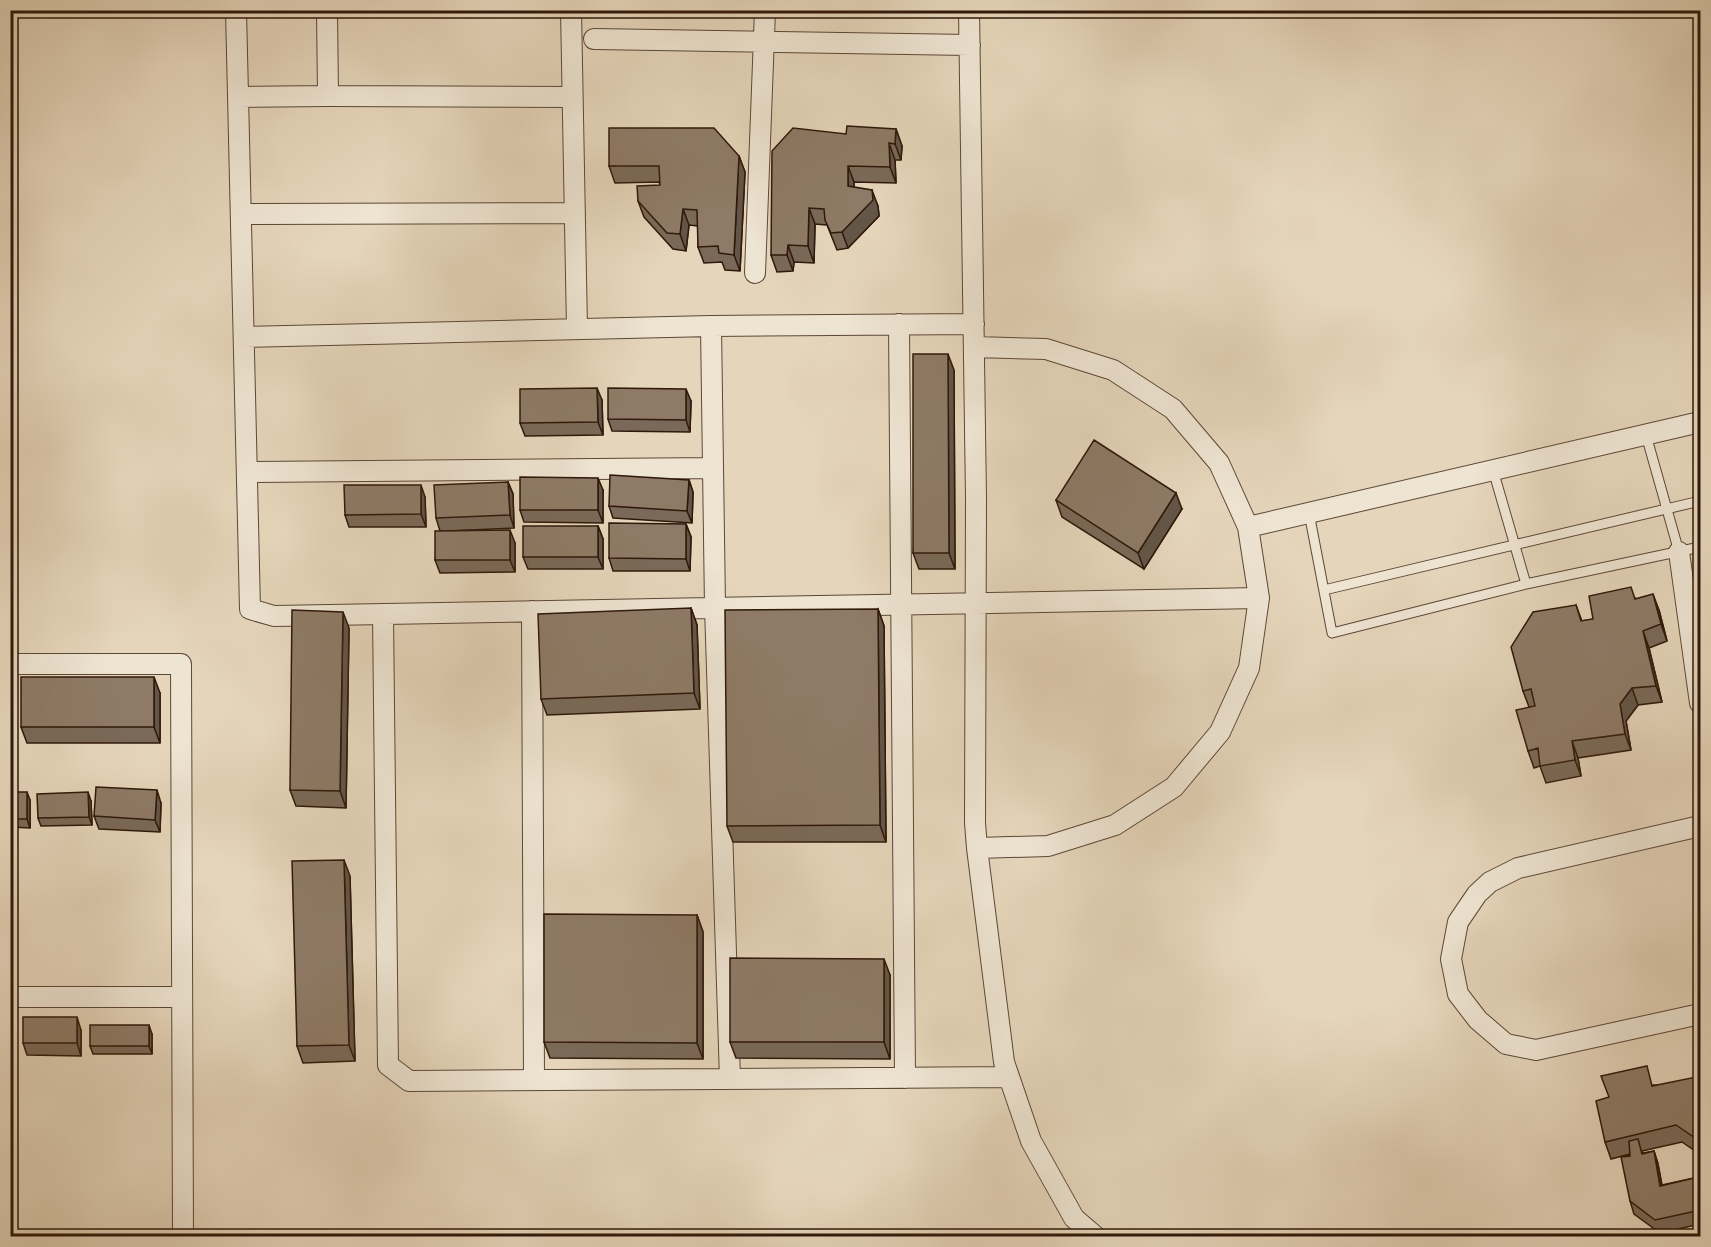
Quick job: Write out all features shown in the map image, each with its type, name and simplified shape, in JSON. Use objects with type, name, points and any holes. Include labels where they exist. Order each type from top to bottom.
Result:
[{"type":"street","points":[[236,10],[250,609],[274,616],[1258,598]]},
{"type":"street","points":[[327,10],[328,96]]},
{"type":"street","points":[[571,10],[577,329]]},
{"type":"street","points":[[755,273],[765,10]]},
{"type":"street","points":[[969,10],[975,347],[977,848],[1004,1062],[1031,1141],[1074,1227],[1095,1236]]},
{"type":"street","points":[[594,39],[970,45]]},
{"type":"street","points":[[238,98],[572,97]]},
{"type":"street","points":[[241,214],[575,213]]},
{"type":"street","points":[[899,324],[905,1078]]},
{"type":"street","points":[[244,337],[711,326],[974,324]]},
{"type":"street","points":[[711,326],[715,607],[730,1079]]},
{"type":"street","points":[[975,347],[1046,349],[1113,370],[1173,409],[1219,463],[1248,527],[1258,598],[1249,668],[1220,732],[1174,787],[1115,825],[1048,846],[977,848]]},
{"type":"street","points":[[1248,527],[1701,422]]},
{"type":"street","points":[[247,472],[713,468]]},
{"type":"street","points":[[1679,552],[1701,703]]},
{"type":"street","points":[[532,611],[534,1080]]},
{"type":"street","points":[[383,614],[388,1065],[409,1081],[1009,1077]]},
{"type":"street","points":[[10,664],[181,664],[183,1236]]},
{"type":"street","points":[[1701,826],[1518,868],[1490,882],[1477,894],[1458,921],[1451,959],[1458,994],[1478,1020],[1506,1044],[1536,1050],[1701,1014]]},
{"type":"street","points":[[10,997],[183,997]]},
{"type":"lane","points":[[1646,435],[1679,552]]},
{"type":"lane","points":[[1493,470],[1526,584]]},
{"type":"lane","points":[[1324,590],[1701,501]]},
{"type":"lane","points":[[1309,513],[1332,633],[1526,584],[1701,547]]},
{"type":"building","points":[[847,126],[896,129],[895,144],[889,143],[890,167],[848,166],[848,186],[872,190],[873,200],[842,232],[831,233],[825,220],[824,209],[809,208],[808,246],[788,245],[787,255],[771,255],[772,151],[793,128],[846,134]]},
{"type":"building","points":[[609,128],[714,128],[739,156],[734,255],[719,253],[718,246],[698,247],[697,210],[683,209],[680,234],[667,233],[638,201],[637,186],[660,185],[659,166],[609,166]]},
{"type":"building","points":[[913,354],[948,354],[949,553],[913,553]]},
{"type":"building","points":[[597,388],[598,422],[520,423],[520,389]]},
{"type":"building","points":[[608,388],[686,389],[686,420],[608,419]]},
{"type":"building","points":[[1094,440],[1176,493],[1138,553],[1056,500]]},
{"type":"building","points":[[610,475],[689,480],[687,511],[609,506]]},
{"type":"building","points":[[520,477],[598,478],[598,510],[520,510]]},
{"type":"building","points":[[508,482],[510,515],[436,518],[434,485]]},
{"type":"building","points":[[344,485],[421,485],[421,514],[345,515]]},
{"type":"building","points":[[609,523],[686,524],[686,559],[609,558]]},
{"type":"building","points":[[523,526],[598,526],[598,557],[523,557]]},
{"type":"building","points":[[510,530],[510,560],[435,560],[435,531]]},
{"type":"building","points":[[1701,583],[1701,599],[1698,584]]},
{"type":"building","points":[[1631,587],[1635,599],[1653,594],[1661,624],[1643,631],[1656,686],[1632,688],[1620,704],[1625,734],[1572,741],[1575,760],[1540,766],[1538,748],[1528,751],[1516,710],[1535,706],[1531,689],[1523,691],[1511,647],[1533,612],[1576,605],[1581,621],[1593,619],[1589,596]]},
{"type":"building","points":[[691,608],[694,693],[541,699],[538,614]]},
{"type":"building","points":[[878,609],[880,825],[727,826],[725,610]]},
{"type":"building","points":[[292,610],[343,612],[340,791],[290,790]]},
{"type":"building","points":[[21,677],[154,677],[154,727],[21,727]]},
{"type":"building","points":[[96,787],[157,790],[155,820],[94,816]]},
{"type":"building","points":[[10,792],[27,792],[27,819],[10,819]]},
{"type":"building","points":[[88,792],[89,817],[38,818],[37,794]]},
{"type":"building","points":[[344,860],[349,1045],[297,1046],[292,861]]},
{"type":"building","points":[[544,914],[697,915],[697,1043],[544,1042]]},
{"type":"building","points":[[730,958],[884,959],[884,1042],[730,1042]]},
{"type":"building","points":[[23,1017],[77,1017],[77,1043],[23,1043]]},
{"type":"building","points":[[90,1025],[149,1025],[149,1046],[90,1046]]},
{"type":"building","points":[[1647,1066],[1652,1086],[1696,1077],[1701,1090],[1701,1142],[1676,1125],[1605,1142],[1596,1101],[1609,1097],[1601,1076]]},
{"type":"building","points":[[1638,1139],[1642,1154],[1654,1151],[1660,1186],[1694,1178],[1697,1190],[1701,1189],[1701,1210],[1655,1220],[1630,1201],[1621,1157],[1630,1156],[1629,1141]]}]
